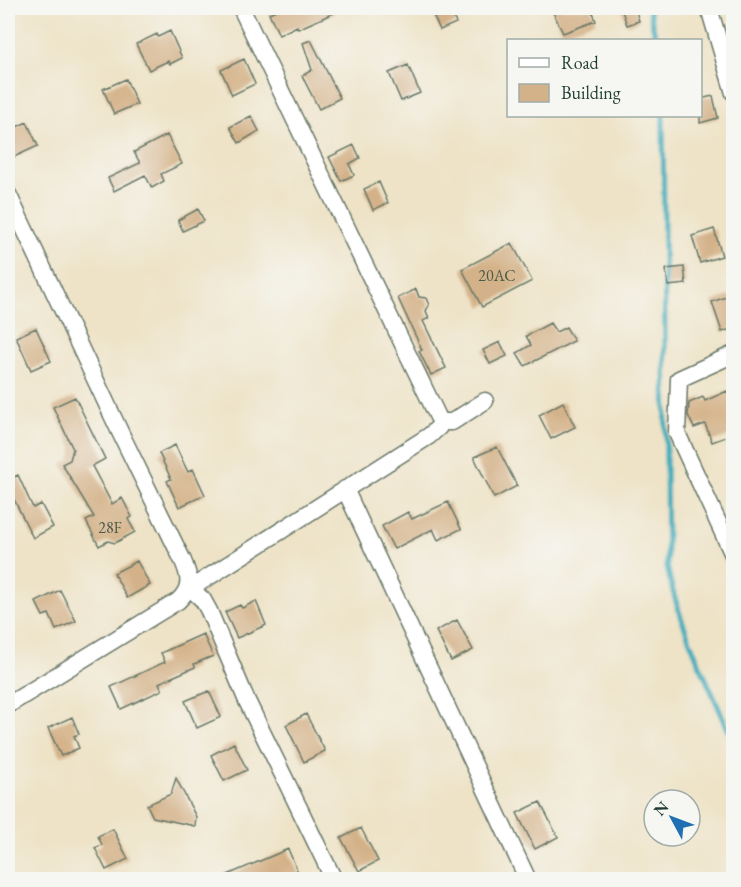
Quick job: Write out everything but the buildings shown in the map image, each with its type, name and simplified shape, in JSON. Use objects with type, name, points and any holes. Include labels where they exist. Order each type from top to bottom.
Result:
[{"type":"street","points":[[241,8],[441,422]]},
{"type":"street","points":[[709,8],[734,93]]},
{"type":"street","points":[[8,194],[190,580],[189,587],[178,601],[8,705]]},
{"type":"street","points":[[734,354],[679,379],[677,433],[734,557]]},
{"type":"street","points":[[441,422],[452,422],[485,401]]},
{"type":"street","points":[[189,587],[196,585],[429,436],[441,422]]},
{"type":"street","points":[[345,489],[528,879]]},
{"type":"street","points":[[189,587],[203,600],[248,701],[334,879]]},
{"type":"waterway","points":[[649,8],[656,39]]},
{"type":"waterway","points":[[663,117],[667,566],[687,633],[734,743]]}]
